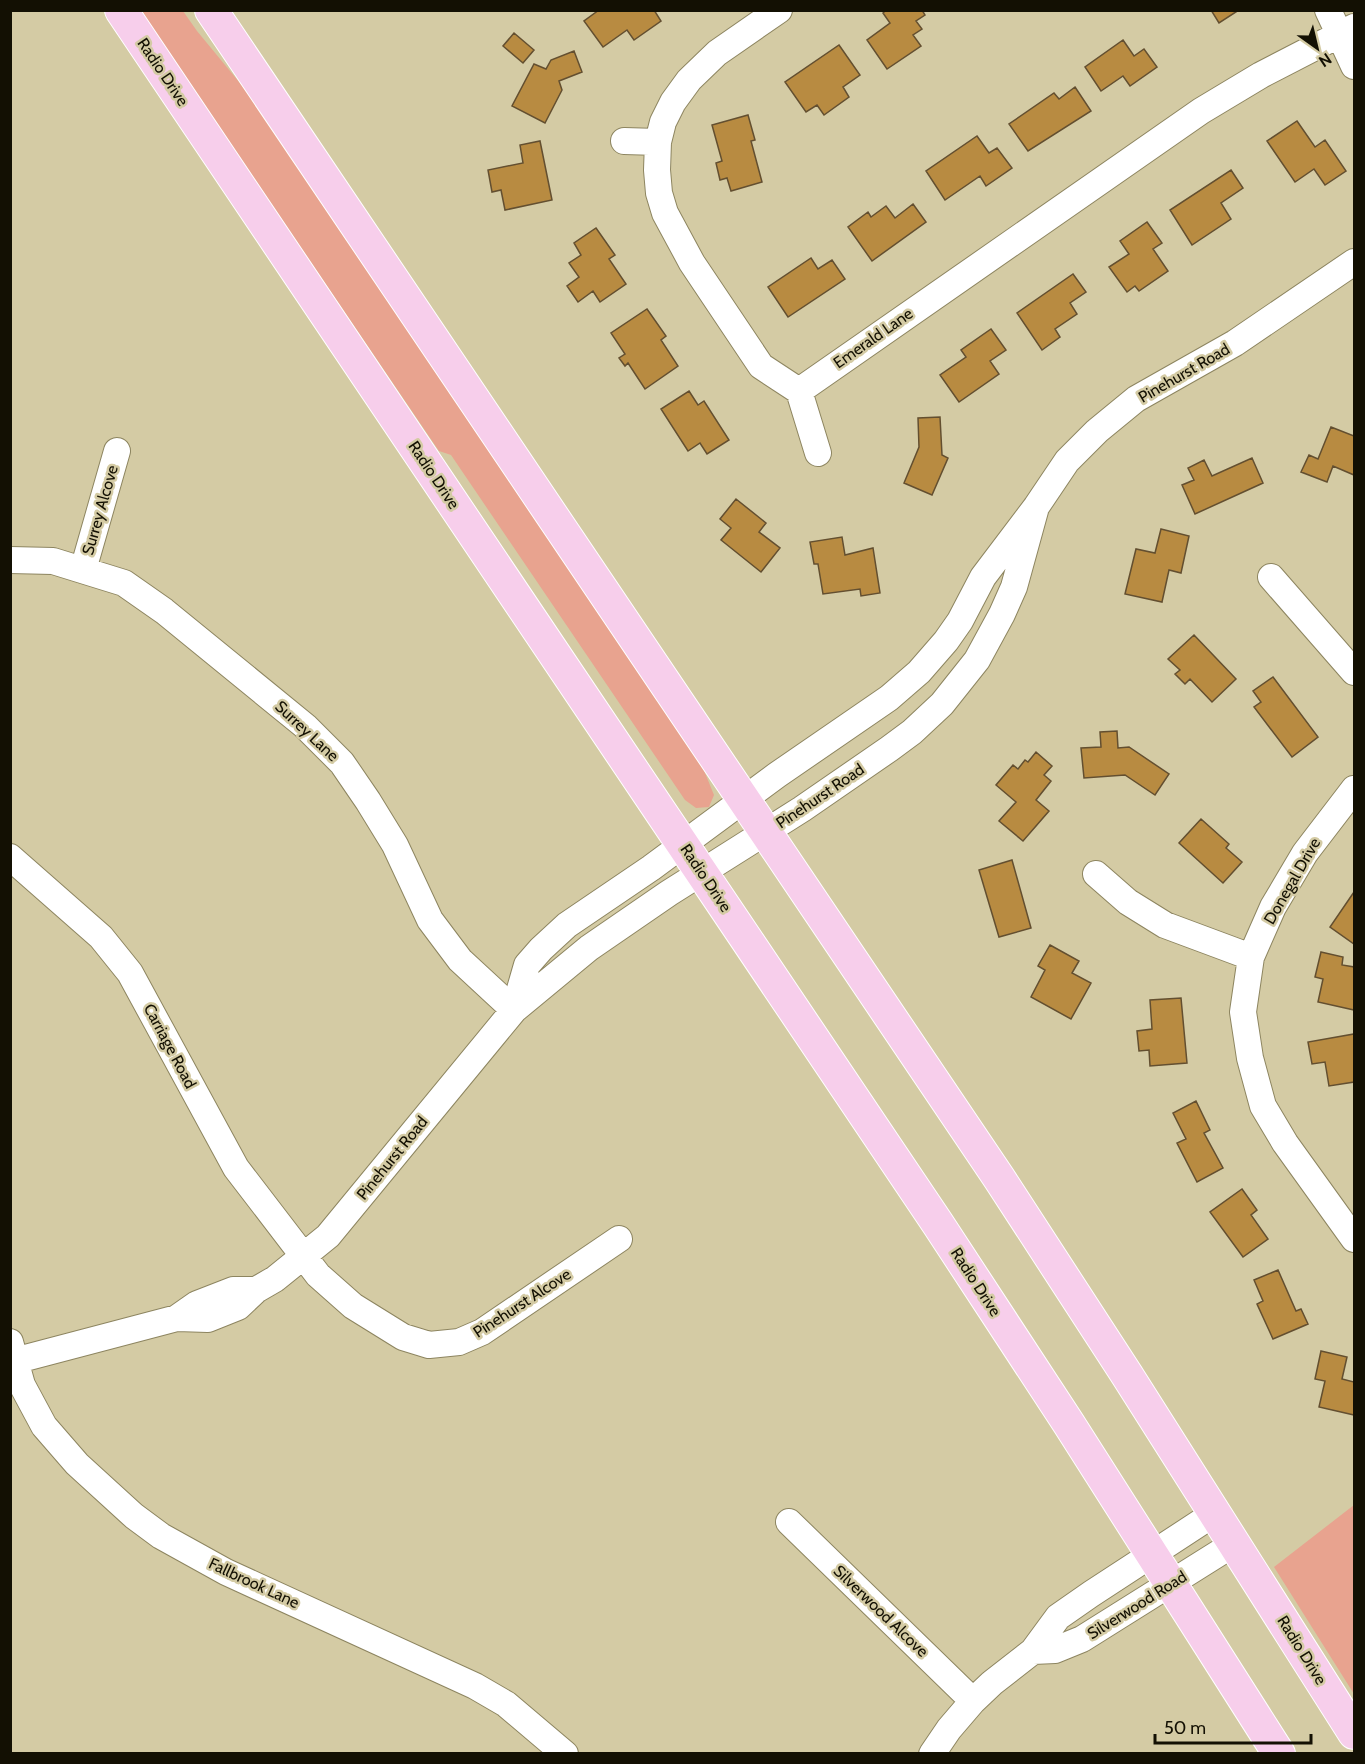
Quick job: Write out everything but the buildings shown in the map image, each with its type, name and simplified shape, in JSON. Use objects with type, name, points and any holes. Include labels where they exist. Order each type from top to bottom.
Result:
[{"type":"main road","name":"Radio Drive","points":[[121,10],[964,1264],[1279,1754]]},
{"type":"main road","name":"Radio Drive","points":[[211,10],[999,1178],[1354,1732]]},
{"type":"street","points":[[779,10],[717,52],[689,80],[673,102],[663,122],[658,142],[659,193],[676,236],[760,366],[799,391],[818,453]]},
{"type":"street","points":[[1328,10],[1346,31],[1354,66]]},
{"type":"street","name":"Emerald Lane","points":[[799,391],[1201,111],[1261,75],[1346,31]]},
{"type":"street","points":[[624,141],[658,142]]},
{"type":"street","name":"Pinehurst Road","points":[[514,1010],[527,965],[541,949],[585,912],[888,698],[919,672],[946,641],[960,621],[983,577],[1036,507],[1067,461],[1097,431],[1136,399],[1235,343],[1354,262]]},
{"type":"street","name":"Surrey Alcove","points":[[83,570],[117,451]]},
{"type":"street","name":"Pinehurst Road","points":[[12,1355],[177,1318],[197,1304],[233,1290],[256,1290],[304,1257],[328,1236],[514,1010],[589,948],[890,749],[927,718],[954,690],[988,641],[1014,587],[1036,507]]},
{"type":"street","name":"Surrey Lane","points":[[10,560],[53,561],[124,583],[164,610],[305,726],[335,756],[368,801],[395,845],[430,920],[460,960],[514,1010]]},
{"type":"street","points":[[1271,577],[1354,672]]},
{"type":"street","name":"Donegal Drive","points":[[1354,789],[1305,853],[1273,908],[1251,957],[1243,1012],[1250,1058],[1263,1106],[1285,1143],[1354,1239]]},
{"type":"street","name":"Carriage Road","points":[[10,857],[101,936],[130,973],[236,1168],[304,1257]]},
{"type":"street","points":[[1096,874],[1128,902],[1165,925],[1251,957]]},
{"type":"street","name":"Pinehurst Alcove","points":[[304,1257],[318,1275],[353,1306],[403,1337],[429,1345],[459,1342],[482,1332],[619,1239]]},
{"type":"street","name":"Fallbrook Lane","points":[[12,1355],[22,1385],[44,1426],[77,1464],[134,1516],[152,1529],[226,1572],[475,1686],[506,1704],[565,1754]]},
{"type":"street","name":"Silverwood Road","points":[[932,1754],[949,1729],[973,1701],[1033,1651],[1050,1628],[1069,1609],[1215,1513]]},
{"type":"street","name":"Silverwood Alcove","points":[[789,1522],[973,1701]]},
{"type":"street","name":"Silverwood Road","points":[[1033,1651],[1055,1650],[1068,1646],[1110,1623],[1235,1543]]},
{"type":"shaded area","points":[[140,11],[183,11],[258,105],[699,758],[714,795],[709,807],[696,808],[685,800],[451,455],[439,451]]},
{"type":"shaded area","points":[[1354,1505],[1354,1694],[1274,1567]]}]
